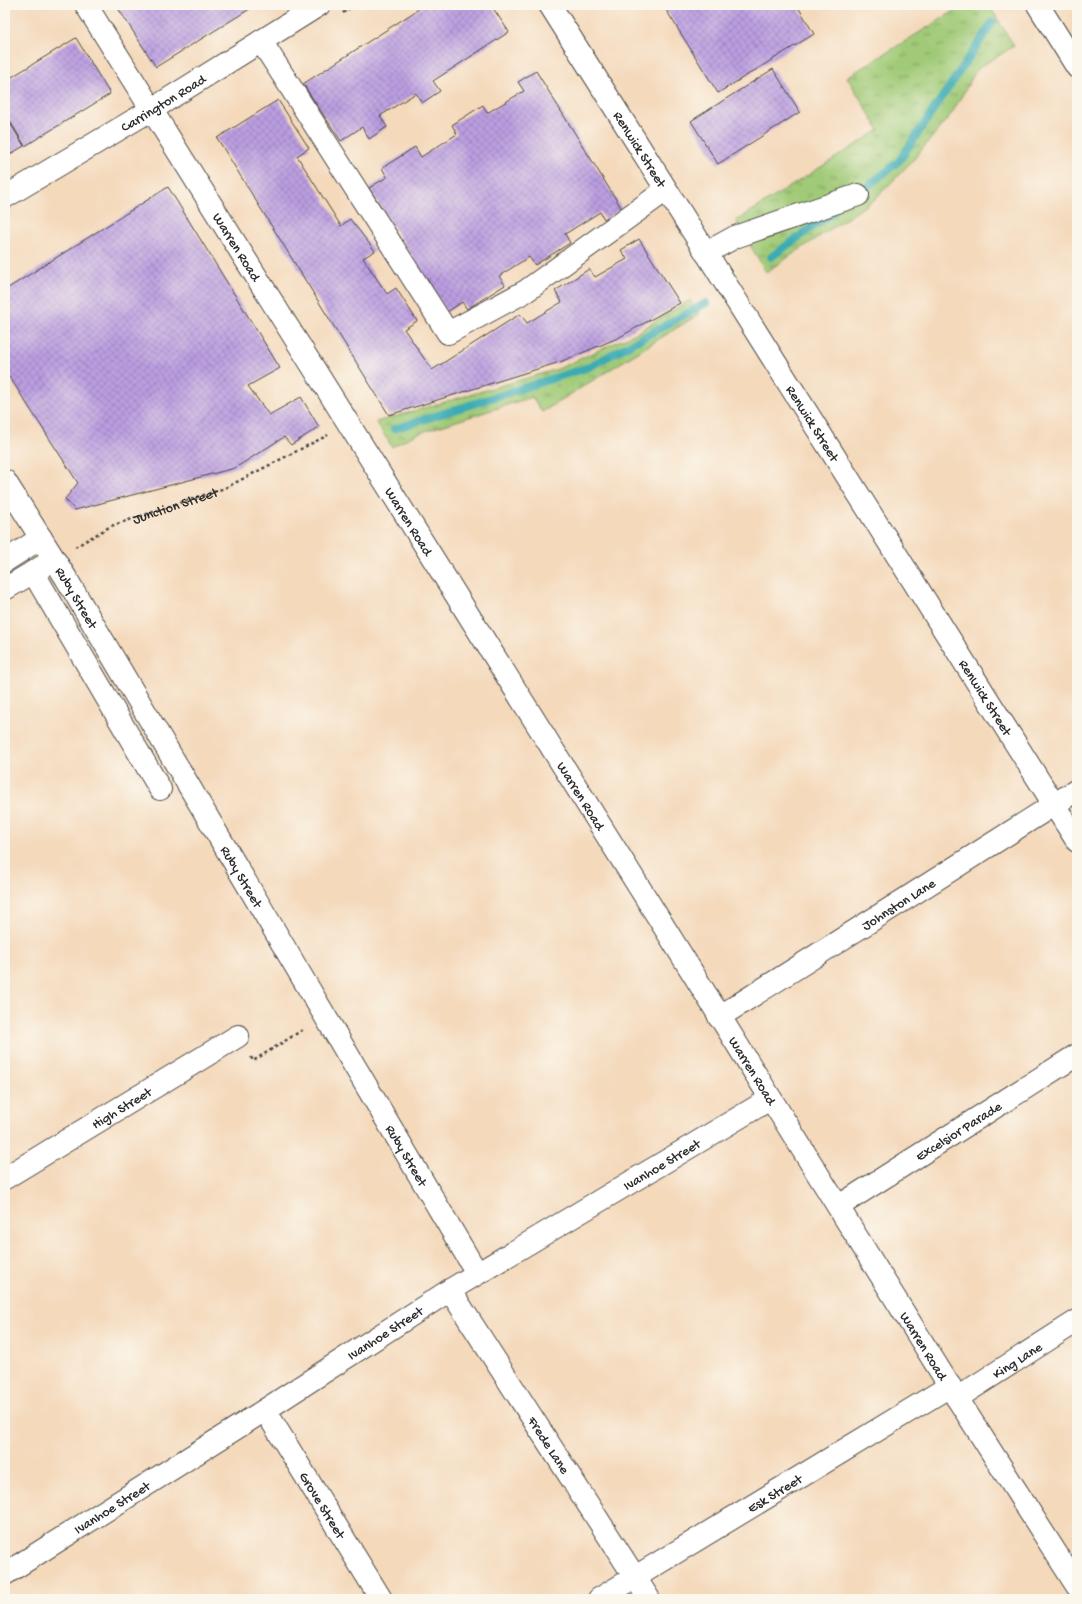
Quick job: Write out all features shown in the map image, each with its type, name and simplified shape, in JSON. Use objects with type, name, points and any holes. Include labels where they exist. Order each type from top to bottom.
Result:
[{"type":"street","name":"Warren Road","points":[[86,5],[661,922],[770,1099],[839,1206],[953,1392],[1077,1586]]},
{"type":"street","name":"Carrington Road","points":[[5,197],[151,110],[319,5]]},
{"type":"street","name":"Renwick Street","points":[[550,5],[1077,841]]},
{"type":"street","points":[[1038,5],[1077,68]]},
{"type":"street","points":[[260,41],[448,333],[526,291],[666,190]]},
{"type":"street","points":[[706,253],[735,237],[858,195]]},
{"type":"street","name":"Ruby Street","points":[[5,481],[82,604],[477,1273]]},
{"type":"street","points":[[5,560],[42,538]]},
{"type":"street","points":[[5,589],[54,560]]},
{"type":"street","points":[[33,572],[160,788]]},
{"type":"street","points":[[60,618],[82,604]]},
{"type":"street","name":"Johnston Lane","points":[[719,1017],[1077,790]]},
{"type":"street","name":"High Street","points":[[5,1178],[238,1036]]},
{"type":"street","name":"Excelsior Parade","points":[[839,1206],[1077,1055]]},
{"type":"street","name":"Ivanhoe Street","points":[[5,1574],[477,1273],[770,1099]]},
{"type":"street","name":"Frede Lane","points":[[450,1290],[649,1599]]},
{"type":"street","name":"King Lane","points":[[953,1392],[1077,1321]]},
{"type":"street","name":"Esk Street","points":[[599,1599],[953,1392]]},
{"type":"street","name":"Grove Street","points":[[264,1410],[381,1599]]},
{"type":"path","name":"Junction Street","points":[[54,560],[111,526],[225,488],[348,425]]},
{"type":"path","points":[[276,1047],[296,1034]]},
{"type":"green space","points":[[964,5],[989,5],[1014,46],[977,69],[952,113],[914,159],[874,200],[766,272],[736,221],[879,130],[847,77]]},
{"type":"green space","points":[[690,300],[699,314],[542,412],[532,397],[416,434],[392,447],[376,422],[558,369],[636,333]]},
{"type":"building","points":[[116,5],[256,5],[156,67]]},
{"type":"building","points":[[425,5],[491,5],[509,32],[433,81],[440,91],[422,103],[416,93],[380,116],[387,127],[369,139],[362,127],[341,141],[303,84]]},
{"type":"building","points":[[663,5],[797,5],[814,34],[718,93]]},
{"type":"building","points":[[76,38],[110,94],[25,146],[5,113],[5,81]]},
{"type":"building","points":[[773,69],[800,112],[718,164],[691,121]]},
{"type":"building","points":[[536,71],[622,209],[604,219],[600,212],[565,234],[570,243],[535,265],[529,257],[499,276],[505,285],[467,309],[462,302],[447,312],[369,188],[387,177],[382,168],[415,147],[421,157],[457,134],[452,125],[483,105],[487,113],[524,91],[518,82]]},
{"type":"building","points":[[278,100],[309,148],[297,156],[341,226],[350,219],[375,251],[363,258],[387,294],[396,288],[417,321],[404,329],[432,370],[520,314],[527,323],[562,302],[555,291],[589,269],[595,277],[627,259],[621,250],[639,239],[680,303],[618,338],[560,362],[389,415],[217,138]]},
{"type":"building","points":[[5,115],[24,146],[5,157]]},
{"type":"building","points":[[168,187],[280,368],[248,386],[269,415],[301,397],[319,427],[291,445],[284,437],[235,468],[75,510],[65,499],[78,483],[5,370],[5,290]]},
{"type":"waterway","points":[[857,195],[899,161],[993,22]]},
{"type":"waterway","points":[[771,257],[833,212]]},
{"type":"waterway","points":[[394,429],[589,367],[706,303]]}]
